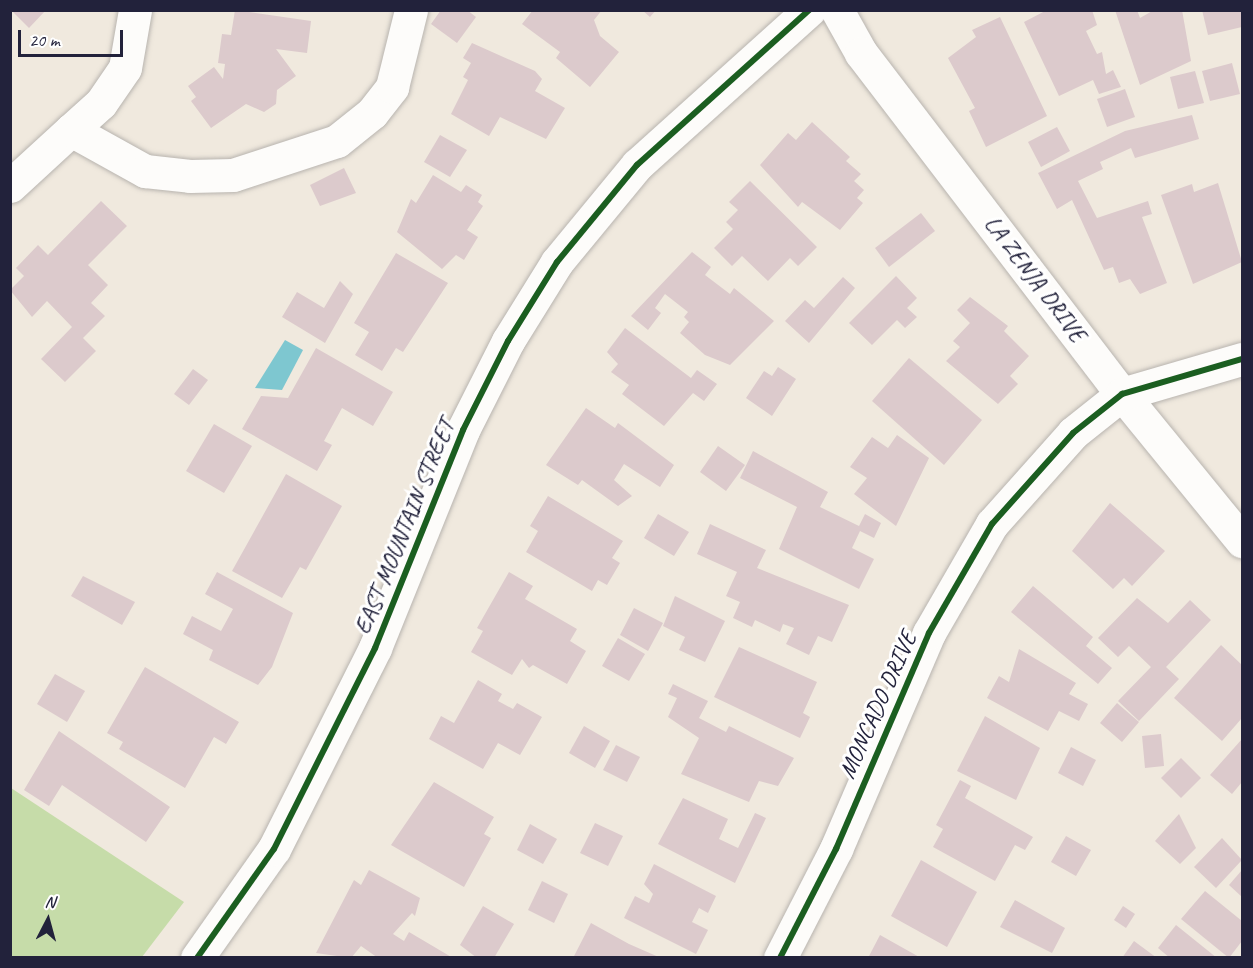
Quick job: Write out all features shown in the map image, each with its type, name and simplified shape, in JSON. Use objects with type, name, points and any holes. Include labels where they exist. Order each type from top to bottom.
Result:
[{"type":"street","points":[[10,186],[101,103],[125,68],[135,10]]},
{"type":"street","points":[[71,130],[146,171],[232,175],[288,160],[337,141],[372,113],[392,87],[411,10]]},
{"type":"street","name":"EAST MOUNTAIN STREET","points":[[197,957],[274,849],[375,648],[463,430],[508,341],[557,262],[637,165],[809,10]]},
{"type":"street","name":"LA ZENJA DRIVE","points":[[837,10],[861,52],[1122,394],[1242,541]]},
{"type":"street","name":"MONCADO DRIVE","points":[[780,957],[836,849],[929,633],[992,524],[1073,433],[1122,394],[1242,359]]},
{"type":"green space","points":[[11,788],[184,902],[142,957],[11,957]]},
{"type":"water","points":[[285,340],[303,350],[282,390],[255,388]]},
{"type":"building","points":[[11,10],[46,10],[29,28]]},
{"type":"building","points":[[235,10],[311,21],[307,53],[276,49],[296,76],[277,90],[276,104],[264,112],[246,104],[211,128],[191,101],[196,97],[188,86],[214,67],[223,79],[225,64],[218,63],[222,34],[231,35]]},
{"type":"building","points":[[441,10],[467,10],[476,17],[457,43],[431,24]]},
{"type":"building","points":[[533,10],[602,10],[594,20],[600,36],[619,52],[590,87],[556,58],[560,52],[522,24]]},
{"type":"building","points":[[642,10],[656,10],[650,17]]},
{"type":"building","points":[[1047,10],[1092,10],[1097,25],[1086,31],[1097,54],[1102,52],[1106,74],[1113,70],[1121,87],[1099,94],[1093,80],[1059,96],[1024,22]]},
{"type":"building","points":[[1115,10],[1137,10],[1140,18],[1154,10],[1182,10],[1191,61],[1140,85]]},
{"type":"building","points":[[1202,10],[1242,10],[1242,27],[1208,35]]},
{"type":"building","points":[[1000,17],[1047,116],[986,147],[969,111],[975,108],[948,58],[976,37],[972,30]]},
{"type":"building","points":[[472,43],[535,71],[542,79],[535,91],[565,108],[546,139],[500,117],[489,136],[451,114],[468,80],[463,77],[471,63],[463,58]]},
{"type":"building","points":[[1232,63],[1240,94],[1210,101],[1202,71]]},
{"type":"building","points":[[1195,71],[1204,103],[1178,109],[1170,77]]},
{"type":"building","points":[[1125,89],[1135,117],[1107,127],[1097,99]]},
{"type":"building","points":[[1192,115],[1199,139],[1135,158],[1131,148],[1100,162],[1103,169],[1078,181],[1097,218],[1148,201],[1152,214],[1142,217],[1167,283],[1140,294],[1130,279],[1119,283],[1113,267],[1104,270],[1072,200],[1057,209],[1038,173],[1125,131]]},
{"type":"building","points":[[812,122],[850,157],[846,161],[861,174],[854,181],[864,190],[857,198],[863,203],[840,230],[802,202],[798,207],[760,165],[788,133],[796,140]]},
{"type":"building","points":[[1057,127],[1070,151],[1041,167],[1028,142]]},
{"type":"building","points":[[440,135],[467,150],[450,177],[424,162]]},
{"type":"building","points":[[344,168],[356,193],[320,206],[310,185]]},
{"type":"building","points":[[433,175],[461,192],[466,185],[482,195],[478,202],[483,206],[467,230],[478,237],[464,260],[456,255],[442,269],[397,232],[411,199],[416,203]]},
{"type":"building","points":[[750,181],[817,247],[798,266],[790,258],[768,281],[742,256],[732,266],[714,248],[733,229],[726,222],[738,210],[729,202]]},
{"type":"building","points":[[1218,183],[1242,262],[1193,284],[1161,195],[1192,184],[1194,192]]},
{"type":"building","points":[[101,201],[127,226],[88,265],[108,285],[91,303],[105,316],[83,338],[96,351],[65,382],[41,359],[72,327],[47,301],[32,317],[10,290],[24,276],[16,268],[38,245],[48,255]]},
{"type":"building","points":[[921,213],[935,231],[889,267],[875,248]]},
{"type":"building","points":[[692,252],[711,267],[705,275],[730,294],[734,288],[774,321],[730,365],[705,355],[680,333],[689,322],[684,317],[688,312],[665,294],[655,308],[661,313],[648,330],[631,316]]},
{"type":"building","points":[[396,253],[448,283],[403,352],[396,348],[382,371],[355,355],[369,332],[354,323]]},
{"type":"building","points":[[896,276],[917,298],[907,308],[917,317],[905,328],[897,320],[872,345],[849,323]]},
{"type":"building","points":[[843,277],[855,288],[809,343],[785,321],[805,300],[814,308]]},
{"type":"building","points":[[340,281],[353,294],[325,343],[282,317],[297,292],[324,308]]},
{"type":"building","points":[[970,297],[1008,326],[1004,331],[1029,356],[1010,376],[1018,384],[998,404],[946,361],[960,347],[953,341],[970,323],[957,310]]},
{"type":"building","points":[[625,328],[691,378],[697,370],[717,384],[704,401],[693,393],[664,426],[622,394],[629,385],[611,372],[618,364],[607,352]]},
{"type":"building","points":[[316,348],[393,392],[373,426],[342,408],[324,441],[332,445],[317,471],[242,429],[261,396],[288,398]]},
{"type":"building","points":[[909,358],[982,420],[944,465],[872,401]]},
{"type":"building","points":[[778,367],[796,379],[772,416],[746,398],[764,371],[772,376]]},
{"type":"building","points":[[193,369],[208,380],[189,405],[174,394]]},
{"type":"building","points":[[586,408],[615,428],[618,423],[674,465],[660,487],[624,464],[614,480],[632,496],[618,506],[582,480],[578,485],[546,465]]},
{"type":"building","points":[[214,424],[252,446],[224,493],[186,471]]},
{"type":"building","points":[[897,435],[929,458],[896,526],[854,494],[867,478],[850,467],[872,437],[888,448]]},
{"type":"building","points":[[718,446],[745,465],[726,491],[700,472]]},
{"type":"building","points":[[753,451],[828,492],[820,507],[859,526],[865,514],[881,523],[874,538],[860,531],[852,548],[874,559],[859,589],[779,549],[797,507],[740,478]]},
{"type":"building","points":[[286,474],[342,506],[306,570],[300,567],[282,598],[232,571]]},
{"type":"building","points":[[548,496],[623,541],[612,558],[620,563],[607,585],[598,580],[592,591],[526,552],[538,531],[530,526]]},
{"type":"building","points":[[1110,503],[1165,551],[1132,586],[1124,578],[1113,589],[1072,551]]},
{"type":"building","points":[[658,514],[689,532],[674,556],[644,538]]},
{"type":"building","points":[[710,524],[766,550],[757,568],[849,605],[832,642],[818,636],[809,655],[786,644],[794,628],[783,624],[780,632],[755,620],[752,627],[733,618],[740,602],[726,596],[737,572],[697,554]]},
{"type":"building","points":[[217,572],[293,613],[272,667],[258,685],[209,660],[213,650],[183,634],[192,616],[221,631],[233,609],[205,594]]},
{"type":"building","points":[[509,572],[533,586],[525,599],[577,629],[570,641],[586,651],[567,684],[533,665],[529,668],[522,659],[512,675],[471,652],[483,631],[477,628]]},
{"type":"building","points":[[83,576],[135,602],[122,625],[71,596]]},
{"type":"building","points":[[1033,586],[1093,637],[1086,646],[1112,668],[1098,684],[1011,612]]},
{"type":"building","points":[[675,596],[725,621],[705,662],[679,650],[685,637],[663,626]]},
{"type":"building","points":[[1137,598],[1168,623],[1190,600],[1211,620],[1166,667],[1179,679],[1139,721],[1118,701],[1151,667],[1129,646],[1118,657],[1098,638]]},
{"type":"building","points":[[634,608],[663,623],[648,651],[620,635]]},
{"type":"building","points":[[618,638],[645,654],[629,681],[602,666]]},
{"type":"building","points":[[1221,645],[1242,665],[1242,718],[1222,741],[1174,698]]},
{"type":"building","points":[[739,647],[817,682],[803,713],[810,717],[800,738],[714,697]]},
{"type":"building","points":[[1019,649],[1076,683],[1069,694],[1088,704],[1079,721],[1059,711],[1048,731],[987,698],[999,676],[1009,682]]},
{"type":"building","points":[[145,667],[239,722],[226,744],[214,737],[185,788],[119,749],[123,742],[107,733]]},
{"type":"building","points":[[55,674],[85,691],[67,722],[37,704]]},
{"type":"building","points":[[478,680],[502,694],[498,701],[513,709],[517,703],[542,717],[520,755],[498,743],[483,769],[429,739],[441,716],[454,723]]},
{"type":"building","points":[[673,684],[708,701],[699,718],[726,732],[729,726],[794,758],[778,786],[759,781],[749,802],[681,774],[699,738],[668,717],[677,698],[668,694]]},
{"type":"building","points":[[1117,703],[1139,722],[1122,742],[1100,723]]},
{"type":"building","points":[[985,716],[1040,748],[1016,800],[957,771]]},
{"type":"building","points":[[584,726],[610,741],[595,768],[569,753]]},
{"type":"building","points":[[59,731],[170,807],[146,842],[62,785],[49,806],[24,790]]},
{"type":"building","points":[[1161,734],[1164,766],[1145,768],[1142,736]]},
{"type":"building","points":[[1242,739],[1242,782],[1232,794],[1210,775]]},
{"type":"building","points":[[616,745],[640,757],[627,782],[603,770]]},
{"type":"building","points":[[1071,747],[1096,760],[1083,786],[1058,773]]},
{"type":"building","points":[[1181,758],[1201,778],[1181,798],[1161,778]]},
{"type":"building","points":[[960,780],[971,786],[965,798],[1033,837],[1025,850],[1015,845],[995,881],[933,847],[943,829],[936,825]]},
{"type":"building","points":[[434,782],[494,817],[484,834],[491,838],[464,887],[391,845]]},
{"type":"building","points":[[683,798],[728,819],[719,839],[738,848],[755,813],[766,818],[735,883],[658,844]]},
{"type":"building","points":[[1179,814],[1196,848],[1180,864],[1155,841]]},
{"type":"building","points":[[595,823],[623,836],[608,866],[580,853]]},
{"type":"building","points":[[530,824],[557,839],[543,864],[517,850]]},
{"type":"building","points":[[1066,836],[1091,850],[1076,876],[1051,862]]},
{"type":"building","points":[[1222,838],[1242,860],[1216,888],[1194,867]]},
{"type":"building","points":[[921,860],[977,892],[947,947],[891,916]]},
{"type":"building","points":[[654,864],[716,896],[708,913],[699,908],[692,922],[708,930],[696,954],[624,918],[635,896],[649,903],[653,894],[644,884]]},
{"type":"building","points":[[369,870],[420,898],[415,916],[412,913],[393,934],[404,941],[409,932],[453,958],[378,958],[361,946],[351,958],[316,953],[354,880],[361,885]]},
{"type":"building","points":[[1242,870],[1242,897],[1229,885]]},
{"type":"building","points":[[542,881],[568,894],[554,923],[528,910]]},
{"type":"building","points":[[1205,891],[1242,921],[1242,941],[1229,958],[1181,919]]},
{"type":"building","points":[[1015,900],[1065,928],[1052,953],[1000,927]]},
{"type":"building","points":[[483,906],[514,924],[494,958],[477,958],[460,945]]},
{"type":"building","points":[[1123,906],[1135,914],[1126,928],[1114,920]]},
{"type":"building","points":[[591,923],[629,944],[661,958],[573,958]]},
{"type":"building","points":[[1176,925],[1217,958],[1170,958],[1158,948]]},
{"type":"building","points":[[880,935],[921,958],[868,958]]},
{"type":"building","points":[[1134,941],[1157,958],[1122,958]]},
{"type":"cycle path","points":[[197,958],[274,849],[375,648],[463,430],[508,341],[557,262],[637,165],[809,10]]},
{"type":"cycle path","points":[[780,958],[836,849],[929,633],[992,524],[1073,433],[1122,394],[1242,359]]}]
